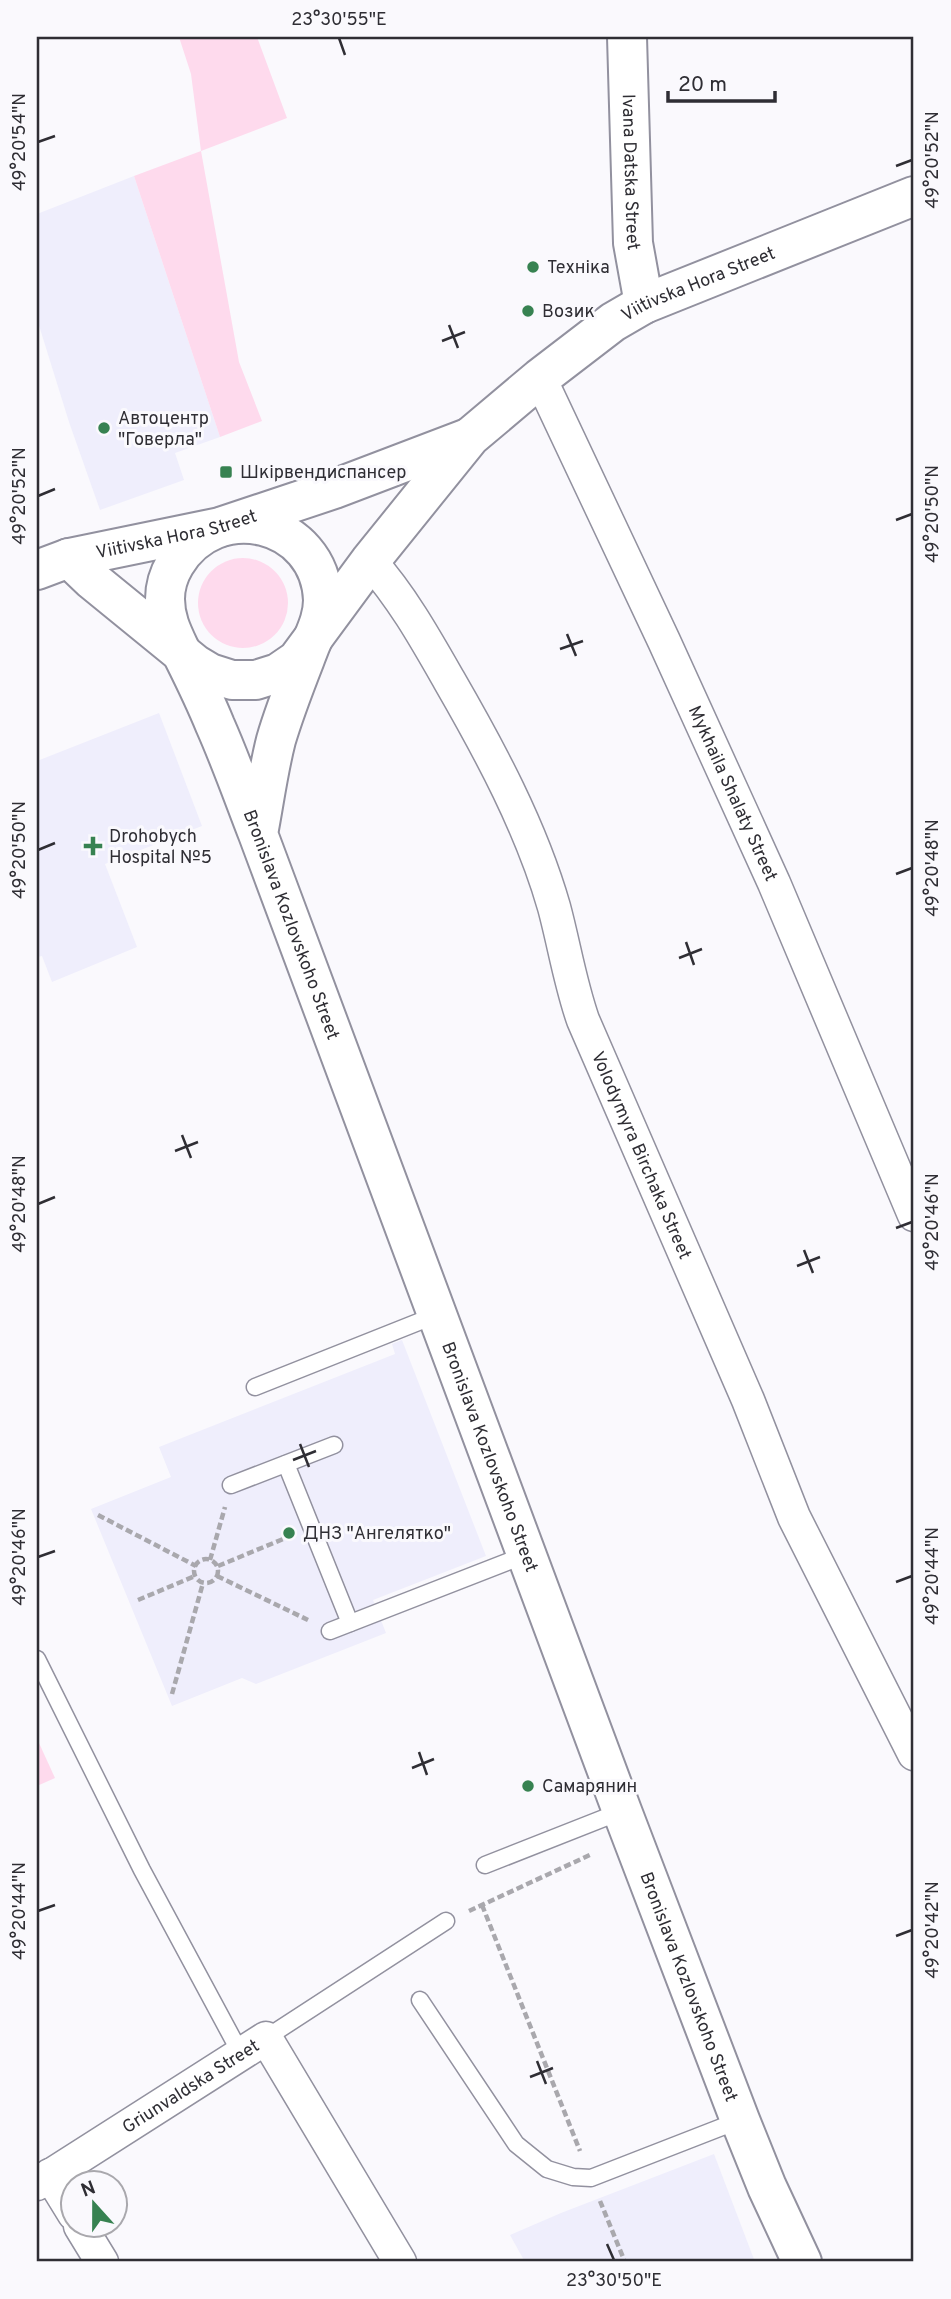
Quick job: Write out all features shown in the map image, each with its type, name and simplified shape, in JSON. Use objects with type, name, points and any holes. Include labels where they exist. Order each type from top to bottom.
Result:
[{"type":"street","name":"Ivana Datska Street","points":[[627,37],[632,232],[644,304]]},
{"type":"street","name":"Viitivska Hora Street","points":[[311,643],[370,561],[470,437],[540,378],[613,322],[644,304],[914,196]]},
{"type":"street","name":"Mykhaila Shalaty Street","points":[[540,378],[774,883],[914,1215]]},
{"type":"street","name":"Viitivska Hora Street","points":[[53,564],[220,527],[334,489],[470,437]]},
{"type":"street","points":[[181,652],[167,620],[165,596],[170,573],[182,552],[200,536],[220,527],[242,523],[263,525],[282,533],[299,545],[312,562],[320,581],[323,602],[320,622],[276,740],[258,834]]},
{"type":"street","name":"Volodymyra Birchaka Street","points":[[370,561],[404,601],[490,750],[529,837],[554,906],[572,989],[583,1020],[748,1400],[794,1517],[914,1754]]},
{"type":"street","points":[[53,564],[92,580],[195,664],[210,673],[232,680],[256,680],[278,673],[297,660],[311,643]]},
{"type":"street","name":"Bronislava Kozlovskoho Street","points":[[181,652],[216,726],[258,834],[525,1555],[740,2120],[767,2188],[802,2262]]},
{"type":"street","name":"Griunvaldska Street","points":[[43,2179],[253,2046],[400,2262]]},
{"type":"street","points":[[43,2179],[60,2198]]},
{"type":"street","points":[[89,2240],[102,2262]]},
{"type":"lane","points":[[255,1387],[436,1315]]},
{"type":"lane","points":[[231,1485],[334,1445]]},
{"type":"lane","points":[[286,1464],[350,1623]]},
{"type":"lane","points":[[330,1631],[525,1555]]},
{"type":"lane","points":[[37,1659],[142,1870],[253,2046],[446,1922]]},
{"type":"lane","points":[[485,1865],[626,1824]]},
{"type":"lane","points":[[420,2000],[516,2144],[547,2169],[573,2177],[591,2178],[740,2120]]},
{"type":"path","points":[[210,1560],[231,1485]]},
{"type":"path","points":[[98,1515],[196,1566]]},
{"type":"path","points":[[218,1566],[311,1527]]},
{"type":"path","points":[[195,1576],[196,1566],[202,1560],[210,1560],[218,1566]]},
{"type":"path","points":[[195,1576],[203,1583],[212,1582],[218,1576],[218,1566]]},
{"type":"path","points":[[138,1600],[195,1576]]},
{"type":"path","points":[[218,1576],[330,1631]]},
{"type":"path","points":[[172,1694],[203,1583]]},
{"type":"path","points":[[446,1922],[482,1905],[626,1824]]},
{"type":"path","points":[[482,1905],[625,2262]]},
{"type":"shaded area","points":[[179,37],[257,37],[287,118],[201,151],[191,74]]},
{"type":"shaded area","points":[[201,151],[239,362],[262,421],[220,437],[134,176]]},
{"type":"shaded area","points":[[134,176],[220,437],[175,453],[184,480],[100,510],[37,319],[37,214]]},
{"type":"shaded area","points":[[243,558],[260,561],[275,571],[285,586],[288,603],[285,620],[275,635],[260,645],[243,648],[226,645],[211,635],[201,620],[198,603],[201,586],[211,571],[226,561]]},
{"type":"shaded area","name":"Drohobych Hospital №5","points":[[159,713],[202,826],[105,864],[137,947],[52,982],[42,956],[37,957],[37,761]]},
{"type":"shaded area","name":"ДНЗ \"Ангелятко\"","points":[[402,1340],[486,1556],[373,1600],[386,1633],[256,1684],[242,1678],[172,1706],[91,1509],[171,1477],[159,1447],[395,1354],[392,1344]]},
{"type":"shaded area","points":[[39,1743],[55,1778],[37,1786],[37,1744]]},
{"type":"shaded area","points":[[714,2154],[755,2262],[525,2262],[510,2235],[561,2213]]},
{"type":"place","name":"Техніка","points":[[533,267]]},
{"type":"place","name":"Возик","points":[[528,311]]},
{"type":"place","name":"Автоцентр \"Говерла\"","points":[[104,428]]},
{"type":"place","name":"Шкірвендиспансер","points":[[226,472]]},
{"type":"place","name":"Drohobych Hospital №5","points":[[93,846]]},
{"type":"place","name":"ДНЗ \"Ангелятко\"","points":[[289,1533]]},
{"type":"place","name":"Самарянин","points":[[528,1786]]}]
